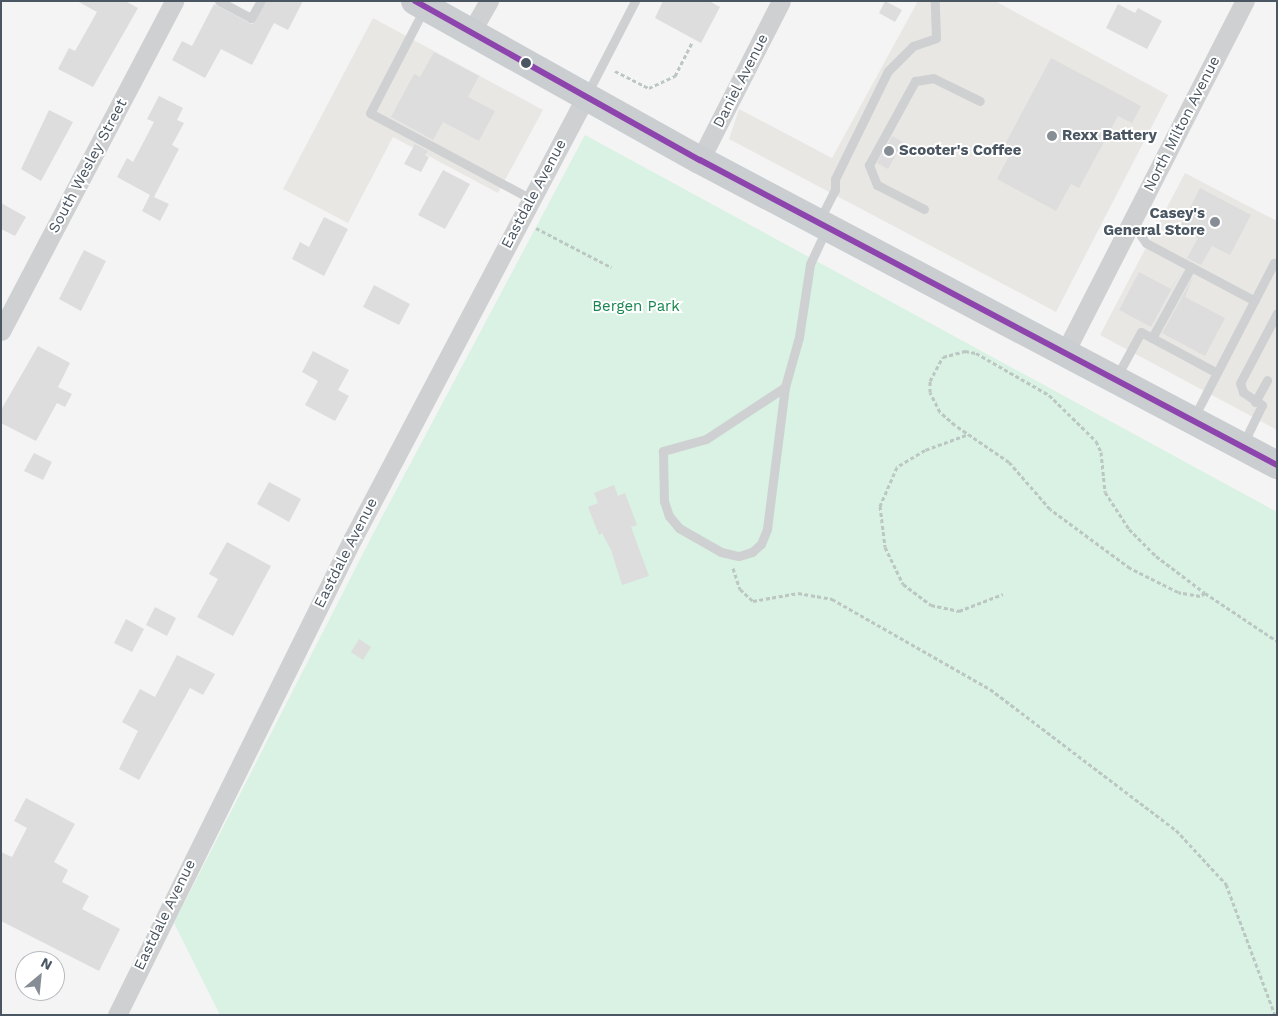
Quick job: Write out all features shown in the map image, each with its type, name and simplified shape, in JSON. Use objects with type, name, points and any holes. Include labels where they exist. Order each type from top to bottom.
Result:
[{"type":"main road","points":[[420,4],[700,160],[1114,381],[1277,465]]},
{"type":"street","name":"South Wesley Street","points":[[1,332],[174,1]]},
{"type":"street","points":[[471,32],[489,1]]},
{"type":"street","name":"Daniel Avenue","points":[[700,160],[781,1]]},
{"type":"street","name":"North Milton Avenue","points":[[1064,354],[1245,1]]},
{"type":"street","name":"Eastdale Avenue","points":[[117,1015],[290,661],[586,97]]},
{"type":"lane","points":[[219,1],[251,18],[262,1]]},
{"type":"lane","points":[[586,97],[635,1]]},
{"type":"lane","points":[[785,387],[706,439],[664,451],[664,501],[669,516],[679,528],[733,555],[752,552],[761,544],[767,529],[785,387],[799,337],[810,264],[835,190],[835,179],[888,71],[913,46],[936,38],[935,1]]},
{"type":"lane","points":[[420,4],[370,113],[531,199]]},
{"type":"lane","points":[[924,209],[877,185],[869,165],[915,81],[933,78],[980,101]]},
{"type":"lane","points":[[1132,222],[1146,243],[1255,301]]},
{"type":"lane","points":[[1192,421],[1274,263],[1277,265]]},
{"type":"lane","points":[[1152,338],[1191,267]]},
{"type":"lane","points":[[1241,447],[1262,405],[1243,392],[1240,383],[1277,313]]},
{"type":"lane","points":[[1114,381],[1141,332],[1217,373]]},
{"type":"lane","points":[[1255,402],[1267,380]]},
{"type":"path","points":[[614,73],[616,70],[649,88],[675,76],[692,42]]},
{"type":"path","points":[[520,220],[611,267]]},
{"type":"path","points":[[1205,593],[1200,596],[1178,592],[1130,568],[1050,509],[1009,462],[967,435],[940,412],[930,392],[930,381],[943,357],[965,351],[976,353],[1048,395],[1083,428],[1101,452],[1106,492],[1113,508],[1156,556],[1205,593],[1277,641]]},
{"type":"path","points":[[967,435],[925,450],[893,473],[880,506],[885,547],[903,584],[931,605],[959,611],[1003,594]]},
{"type":"path","points":[[733,555],[734,577],[753,601],[798,593],[846,606],[1008,700],[1176,830],[1226,884],[1275,1015]]},
{"type":"shaded area","points":[[918,1],[995,1],[1168,95],[1056,312],[729,139],[739,109],[832,158]]},
{"type":"shaded area","points":[[373,18],[543,110],[498,193],[393,137],[348,223],[283,189]]},
{"type":"shaded area","points":[[1185,173],[1277,221],[1277,430],[1100,335]]},
{"type":"green space","name":"Bergen Park","points":[[585,135],[1277,512],[1277,1015],[220,1015],[174,923],[374,532]]},
{"type":"building","points":[[77,1],[125,1],[138,8],[93,87],[58,69],[69,48],[75,51],[97,12]]},
{"type":"building","points":[[267,1],[303,1],[288,30],[274,23],[252,65],[221,49],[205,78],[172,60],[182,41],[192,46],[214,4],[252,24]]},
{"type":"building","points":[[663,1],[709,1],[720,7],[701,43],[655,18]]},
{"type":"building","points":[[885,1],[902,10],[895,22],[879,13]]},
{"type":"building","points":[[1118,4],[1135,13],[1138,8],[1162,21],[1147,49],[1106,28]]},
{"type":"building","points":[[434,52],[479,76],[468,97],[495,111],[479,141],[443,122],[433,140],[391,117],[414,74],[420,77]]},
{"type":"building","points":[[1051,58],[1141,106],[1132,123],[1118,116],[1079,188],[1071,184],[1056,211],[997,179],[1011,152],[1003,148]]},
{"type":"building","points":[[159,96],[183,108],[177,120],[184,123],[172,145],[179,149],[154,197],[169,204],[160,221],[142,211],[150,195],[117,177],[127,158],[133,162],[154,122],[147,119]]},
{"type":"building","points":[[49,110],[73,122],[41,181],[21,169]]},
{"type":"building","points":[[892,136],[903,142],[888,169],[877,163]]},
{"type":"building","points":[[415,144],[428,151],[425,155],[429,157],[421,172],[404,164]]},
{"type":"building","points":[[443,170],[470,184],[445,229],[418,215]]},
{"type":"building","points":[[1200,188],[1251,215],[1230,255],[1212,246],[1201,265],[1187,258],[1198,238],[1179,229]]},
{"type":"building","points":[[1,203],[26,217],[15,236],[1,229]]},
{"type":"building","points":[[324,217],[348,229],[324,276],[292,259],[300,242],[309,247]]},
{"type":"building","points":[[84,250],[106,261],[81,311],[59,299]]},
{"type":"building","points":[[1182,270],[1151,327],[1119,310],[1139,272],[1171,289]]},
{"type":"building","points":[[1194,275],[1185,297],[1225,318],[1205,356],[1162,333]]},
{"type":"building","points":[[374,285],[410,304],[399,325],[363,307]]},
{"type":"building","points":[[38,346],[70,363],[58,387],[72,394],[65,407],[57,403],[36,441],[1,423],[1,410]]},
{"type":"building","points":[[313,351],[349,370],[338,390],[349,396],[335,421],[305,405],[318,381],[302,372]]},
{"type":"building","points":[[34,453],[52,462],[43,480],[24,471]]},
{"type":"building","points":[[269,482],[301,499],[289,522],[257,504]]},
{"type":"building","points":[[614,485],[618,496],[625,493],[637,525],[631,527],[649,576],[622,585],[611,550],[602,533],[599,535],[588,507],[598,503],[594,493]]},
{"type":"building","points":[[227,542],[271,566],[233,636],[197,617],[218,579],[209,574]]},
{"type":"building","points":[[155,607],[176,618],[167,636],[146,625]]},
{"type":"building","points":[[126,619],[144,629],[132,652],[114,643]]},
{"type":"building","points":[[359,639],[371,647],[363,660],[351,652]]},
{"type":"building","points":[[177,655],[215,674],[203,695],[190,688],[139,780],[119,769],[138,731],[122,722],[140,689],[155,697]]},
{"type":"building","points":[[26,798],[75,824],[54,862],[68,870],[62,882],[89,896],[82,909],[120,929],[99,971],[65,954],[65,951],[60,951],[1,921],[1,852],[12,857],[27,828],[14,821]]},
{"type":"transit line","points":[[415,1],[700,160],[1277,465]]},
{"type":"place","name":"Rexx Battery","points":[[1052,136]]},
{"type":"place","name":"Scooter's Coffee","points":[[889,151]]},
{"type":"place","name":"Casey's General Store","points":[[1215,222]]}]
